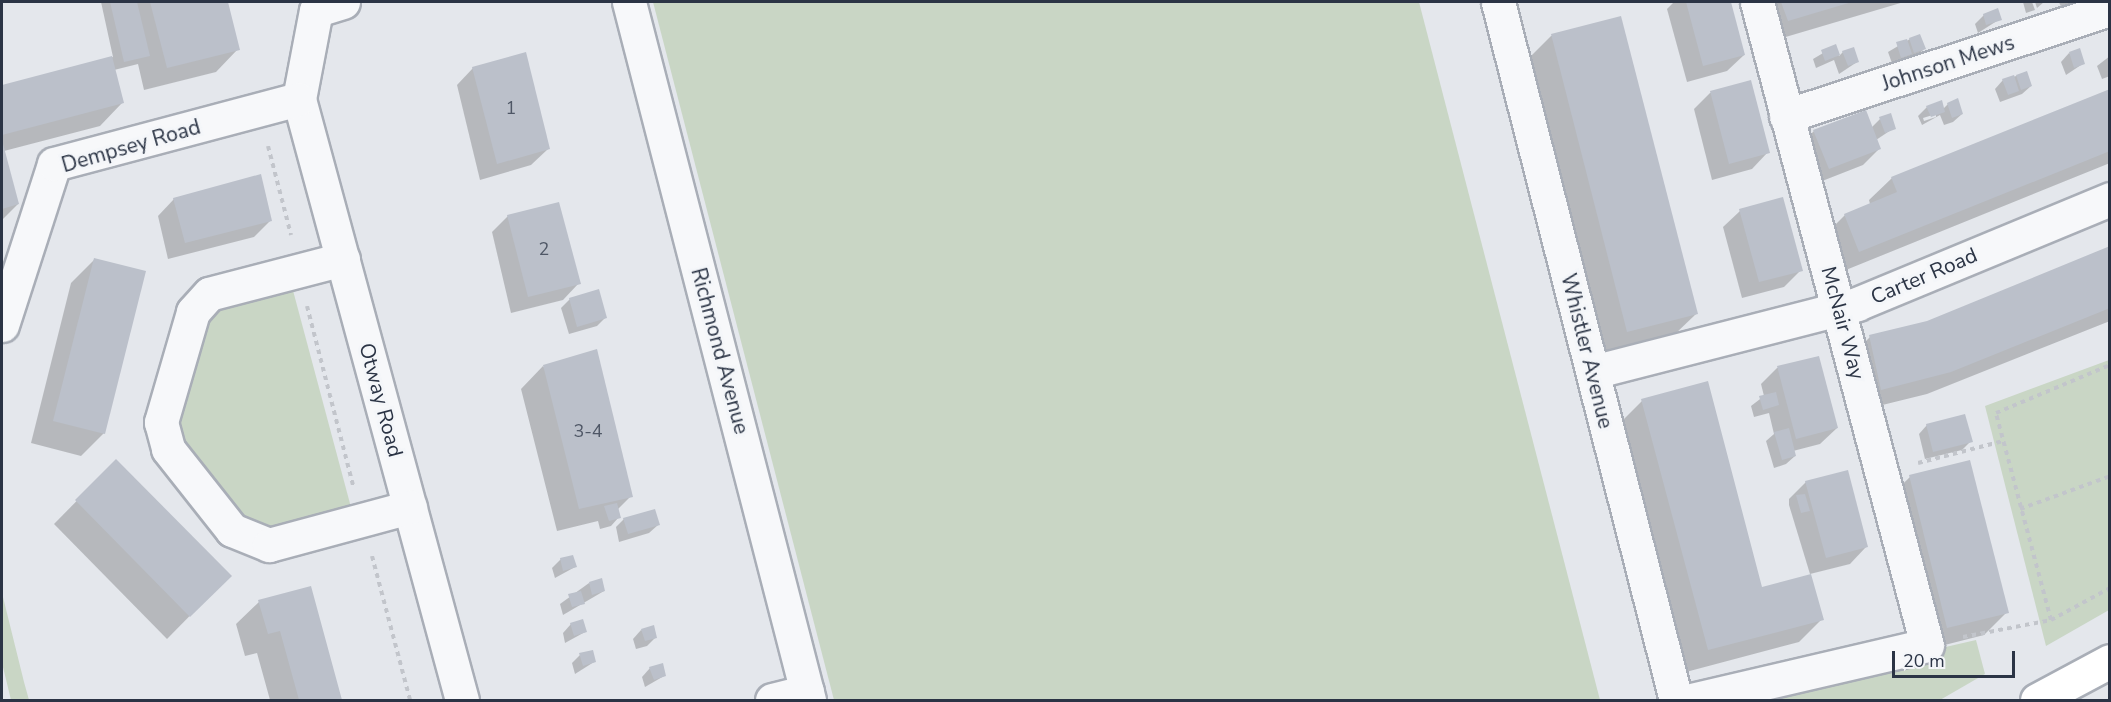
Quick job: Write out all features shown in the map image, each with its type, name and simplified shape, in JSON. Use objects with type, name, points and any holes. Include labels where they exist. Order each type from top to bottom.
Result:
[{"type":"main road","points":[[2037,700],[2109,661]]},
{"type":"street","points":[[299,99],[316,10],[343,2]]},
{"type":"street","name":"Richmond Avenue","points":[[629,2],[808,696]]},
{"type":"street","name":"Whistler Avenue","points":[[1498,2],[1676,700]]},
{"type":"street","name":"McNair Way","points":[[1757,2],[1786,117],[1840,308],[1927,645]]},
{"type":"street","name":"Johnson Mews","points":[[1786,117],[2109,9]]},
{"type":"street","name":"Dempsey Road","points":[[2,326],[54,164],[299,99]]},
{"type":"street","name":"Otway Road","points":[[299,99],[462,700]]},
{"type":"street","name":"Carter Road","points":[[1593,372],[1840,308],[2109,199]]},
{"type":"street","points":[[342,259],[209,294],[193,312],[161,422],[168,448],[232,530],[269,545],[410,507]]},
{"type":"street","points":[[1690,700],[1927,645]]},
{"type":"street","points":[[772,700],[808,696]]},
{"type":"path","points":[[259,111],[298,272],[410,700]]},
{"type":"path","points":[[2051,620],[1996,413],[2109,365]]},
{"type":"path","points":[[1882,472],[2003,441]]},
{"type":"path","points":[[2020,509],[2109,476]]},
{"type":"path","points":[[1927,645],[2051,620],[2109,588]]},
{"type":"green space","points":[[653,2],[1419,2],[1600,700],[834,700]]},
{"type":"green space","points":[[291,283],[352,511],[266,534],[237,523],[175,446],[171,422],[214,301]]},
{"type":"green space","points":[[2109,360],[2109,610],[2046,646],[1985,406]]},
{"type":"green space","points":[[2,593],[29,700],[11,700],[2,663]]},
{"type":"green space","points":[[1976,640],[1985,674],[1940,700],[1743,700],[1741,694]]},
{"type":"building","points":[[110,2],[137,2],[150,56],[124,62]]},
{"type":"building","points":[[150,2],[228,2],[240,50],[167,68]]},
{"type":"building","points":[[1686,2],[1731,2],[1745,55],[1703,66]]},
{"type":"building","points":[[1781,2],[1852,2],[1788,21]]},
{"type":"building","points":[[1998,8],[2002,20],[1986,25],[1983,14]]},
{"type":"building","points":[[1621,16],[1698,314],[1627,332],[1551,34]]},
{"type":"building","points":[[1920,34],[1926,49],[1914,53],[1909,38]]},
{"type":"building","points":[[1907,39],[1912,54],[1901,58],[1896,42]]},
{"type":"building","points":[[1836,44],[1840,55],[1825,61],[1821,50]]},
{"type":"building","points":[[1854,47],[1859,62],[1848,66],[1842,51]]},
{"type":"building","points":[[2080,48],[2085,64],[2074,68],[2069,52]]},
{"type":"building","points":[[526,52],[550,149],[497,164],[472,67]]},
{"type":"building","points":[[112,56],[124,103],[2,135],[2,85]]},
{"type":"building","points":[[2027,71],[2032,86],[2021,90],[2016,75]]},
{"type":"building","points":[[2014,75],[2019,91],[2008,95],[2002,79]]},
{"type":"building","points":[[1751,80],[1770,153],[1729,164],[1710,91]]},
{"type":"building","points":[[2110,89],[2110,151],[1859,252],[1844,214],[1897,192],[1891,177]]},
{"type":"building","points":[[1958,98],[1963,114],[1952,118],[1947,103]]},
{"type":"building","points":[[1942,100],[1945,112],[1931,117],[1926,106]]},
{"type":"building","points":[[1866,110],[1881,149],[1829,169],[1813,130]]},
{"type":"building","points":[[1891,113],[1896,129],[1885,133],[1879,117]]},
{"type":"building","points":[[2,140],[19,204],[2,209]]},
{"type":"building","points":[[261,174],[272,221],[185,243],[173,198]]},
{"type":"building","points":[[1783,197],[1803,271],[1759,282],[1739,209]]},
{"type":"building","points":[[559,202],[581,284],[528,297],[507,215]]},
{"type":"building","points":[[2110,246],[2110,308],[1951,372],[1881,390],[1869,335],[1927,321]]},
{"type":"building","points":[[94,258],[146,271],[105,434],[53,421]]},
{"type":"building","points":[[599,289],[607,318],[577,327],[569,298]]},
{"type":"building","points":[[597,349],[633,497],[579,509],[543,365]]},
{"type":"building","points":[[1819,356],[1838,428],[1796,439],[1777,366]]},
{"type":"building","points":[[1708,381],[1762,587],[1811,574],[1824,620],[1708,650],[1641,399]]},
{"type":"building","points":[[1776,392],[1779,405],[1763,410],[1759,396]]},
{"type":"building","points":[[1965,414],[1973,442],[1933,452],[1926,424]]},
{"type":"building","points":[[1789,428],[1796,456],[1782,460],[1774,432]]},
{"type":"building","points":[[116,459],[232,576],[190,617],[75,500]]},
{"type":"building","points":[[1970,460],[2009,613],[1947,628],[1909,475]]},
{"type":"building","points":[[1848,470],[1868,547],[1826,558],[1805,481]]},
{"type":"building","points":[[1805,494],[1810,511],[1801,513],[1796,495]]},
{"type":"building","points":[[617,503],[621,518],[609,521],[604,506]]},
{"type":"building","points":[[655,509],[660,525],[628,534],[623,518]]},
{"type":"building","points":[[573,555],[577,567],[563,571],[560,558]]},
{"type":"building","points":[[602,578],[605,591],[592,595],[589,582]]},
{"type":"building","points":[[311,586],[342,700],[299,700],[280,631],[268,634],[258,600]]},
{"type":"building","points":[[581,591],[585,604],[572,607],[568,594]]},
{"type":"building","points":[[583,619],[587,632],[574,636],[570,623]]},
{"type":"building","points":[[654,625],[657,638],[645,641],[641,629]]},
{"type":"building","points":[[593,650],[596,662],[583,666],[579,653]]},
{"type":"building","points":[[663,663],[666,676],[654,680],[649,667]]}]
